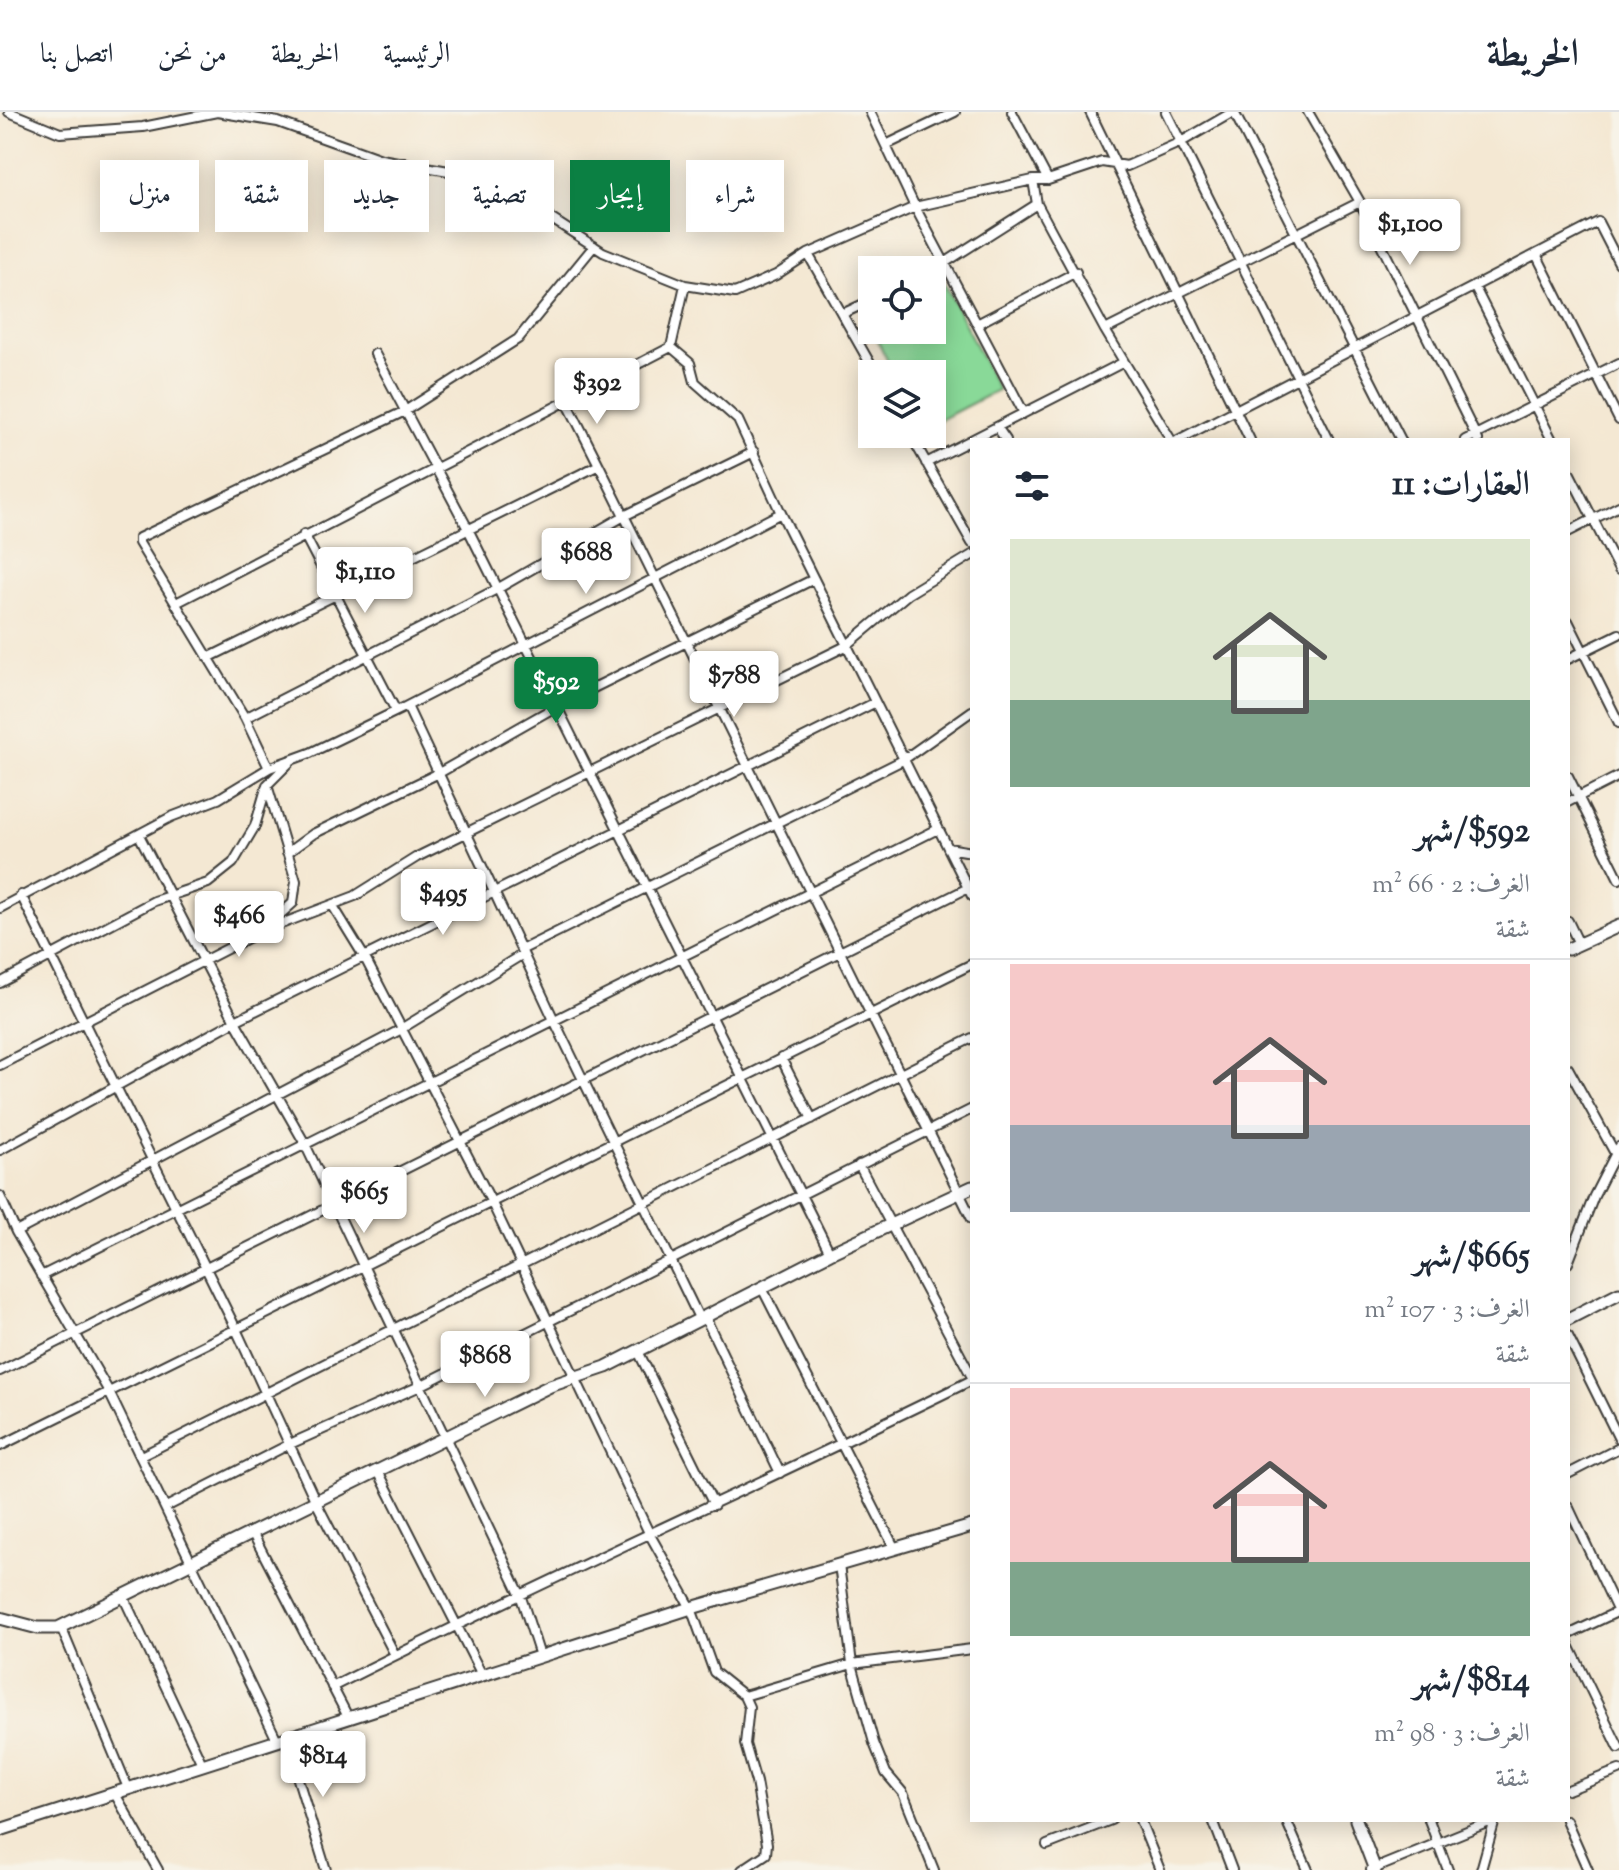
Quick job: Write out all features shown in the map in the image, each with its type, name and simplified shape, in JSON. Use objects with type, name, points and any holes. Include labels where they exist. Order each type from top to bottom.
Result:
[{"type":"street","points":[[9,112],[60,133],[143,127],[217,112],[278,122],[381,159],[488,178],[594,246],[685,285],[735,293],[776,275],[808,254],[915,207],[1033,180],[1048,180],[1102,162],[1119,167],[1181,142],[1234,112],[1400,438]]},
{"type":"street","points":[[870,112],[942,256]]},
{"type":"street","points":[[886,145],[955,112]]},
{"type":"street","points":[[1012,112],[1048,180]]},
{"type":"street","points":[[1090,112],[1249,438]]},
{"type":"street","points":[[1166,112],[1328,438]]},
{"type":"street","points":[[1308,112],[1360,202],[1477,437],[1619,363]]},
{"type":"street","points":[[1033,180],[1037,204],[1105,330],[1170,438]]},
{"type":"street","points":[[1105,330],[1360,202]]},
{"type":"street","points":[[1024,413],[946,264],[1037,204]]},
{"type":"street","points":[[1182,438],[1598,222],[1619,263]]},
{"type":"street","points":[[269,768],[245,718],[139,543],[139,538],[405,411],[518,339],[594,246]]},
{"type":"street","points":[[808,254],[868,360]]},
{"type":"street","points":[[1536,254],[1619,420]]},
{"type":"street","points":[[977,324],[1076,272]]},
{"type":"street","points":[[176,603],[304,534],[671,347],[685,285]]},
{"type":"street","points":[[1474,286],[1551,438]]},
{"type":"street","points":[[842,314],[858,307]]},
{"type":"street","points":[[0,1371],[841,952],[970,892],[874,703],[738,420],[695,382],[690,363],[671,347]]},
{"type":"street","points":[[375,354],[468,529],[830,1253]]},
{"type":"street","points":[[975,438],[1124,362]]},
{"type":"street","points":[[567,402],[657,577],[970,1215]]},
{"type":"street","points":[[997,427],[1005,438]]},
{"type":"street","points":[[926,463],[970,441]]},
{"type":"street","points":[[918,448],[970,540]]},
{"type":"street","points":[[245,718],[497,589],[624,516],[754,452]]},
{"type":"street","points":[[208,658],[599,465]]},
{"type":"street","points":[[1570,474],[1619,570]]},
{"type":"street","points":[[1570,531],[1619,506]]},
{"type":"street","points":[[0,908],[139,835],[218,799],[269,768],[407,706],[781,513]]},
{"type":"street","points":[[304,534],[396,711]]},
{"type":"street","points":[[0,1065],[203,959],[260,932],[333,906],[417,857],[846,646],[908,594],[970,556]]},
{"type":"street","points":[[287,853],[313,834],[439,773],[557,706],[814,579]]},
{"type":"street","points":[[1570,625],[1619,723]]},
{"type":"street","points":[[1570,658],[1619,634]]},
{"type":"street","points":[[0,1150],[235,1021],[874,703]]},
{"type":"street","points":[[407,706],[583,1080],[780,1473]]},
{"type":"street","points":[[16,1232],[403,1028],[522,952],[903,760],[970,712]]},
{"type":"street","points":[[0,983],[171,895],[208,883],[233,863],[255,826],[267,785],[294,759]]},
{"type":"street","points":[[1570,801],[1619,776]]},
{"type":"street","points":[[1570,780],[1619,879]]},
{"type":"street","points":[[260,932],[293,903],[296,881],[267,785]]},
{"type":"street","points":[[41,1276],[938,829]]},
{"type":"street","points":[[139,835],[235,1021],[305,1144],[360,1266],[519,1592],[540,1656]]},
{"type":"street","points":[[948,848],[970,852]]},
{"type":"street","points":[[21,895],[235,1327],[316,1502],[395,1655]]},
{"type":"street","points":[[333,906],[403,1028],[491,1201],[650,1535],[691,1608],[714,1672],[744,1696],[749,1707],[745,1744],[756,1782],[767,1844],[766,1854],[742,1870]]},
{"type":"street","points":[[1574,947],[1619,926]]},
{"type":"street","points":[[0,1446],[970,965]]},
{"type":"street","points":[[141,1456],[970,1039]]},
{"type":"street","points":[[781,1058],[812,1119]]},
{"type":"street","points":[[1570,1072],[1618,1153],[1570,1259]]},
{"type":"street","points":[[1570,1089],[1577,1085]]},
{"type":"street","points":[[166,1507],[290,1444],[420,1386],[970,1110]]},
{"type":"street","points":[[859,1165],[970,1375]]},
{"type":"street","points":[[0,1618],[38,1628],[61,1627],[446,1437],[575,1376],[606,1367],[830,1253],[970,1188]]},
{"type":"street","points":[[0,1196],[16,1232],[108,1390],[281,1739],[326,1870]]},
{"type":"street","points":[[762,1288],[895,1549]]},
{"type":"street","points":[[1570,1318],[1619,1293]]},
{"type":"street","points":[[1570,1340],[1619,1439]]},
{"type":"street","points":[[638,1351],[714,1505]]},
{"type":"street","points":[[332,1687],[519,1592],[714,1505],[970,1380]]},
{"type":"street","points":[[1570,1473],[1619,1448]]},
{"type":"street","points":[[378,1471],[482,1675]]},
{"type":"street","points":[[1570,1510],[1618,1611],[1570,1634]]},
{"type":"street","points":[[0,1830],[691,1608],[970,1527]]},
{"type":"street","points":[[252,1532],[348,1717]]},
{"type":"street","points":[[839,1565],[852,1664],[886,1773],[903,1793],[934,1870]]},
{"type":"street","points":[[123,1596],[202,1764]]},
{"type":"street","points":[[61,1627],[128,1788]]},
{"type":"street","points":[[1570,1647],[1619,1748]]},
{"type":"street","points":[[744,1696],[852,1664],[970,1649]]},
{"type":"street","points":[[1570,1789],[1619,1770]]},
{"type":"street","points":[[114,1792],[158,1870]]},
{"type":"street","points":[[1047,1845],[1106,1822]]},
{"type":"street","points":[[1141,1822],[1160,1870]]},
{"type":"street","points":[[1214,1822],[1232,1870]]},
{"type":"street","points":[[1287,1822],[1308,1870]]},
{"type":"street","points":[[1357,1822],[1373,1869],[1490,1822]]},
{"type":"street","points":[[1430,1822],[1448,1870]]},
{"type":"street","points":[[1481,1870],[1494,1822]]},
{"type":"street","points":[[1567,1822],[1588,1870]]},
{"type":"green space","points":[[946,286],[998,390],[946,417],[946,360],[887,360],[879,344],[946,344]]}]
